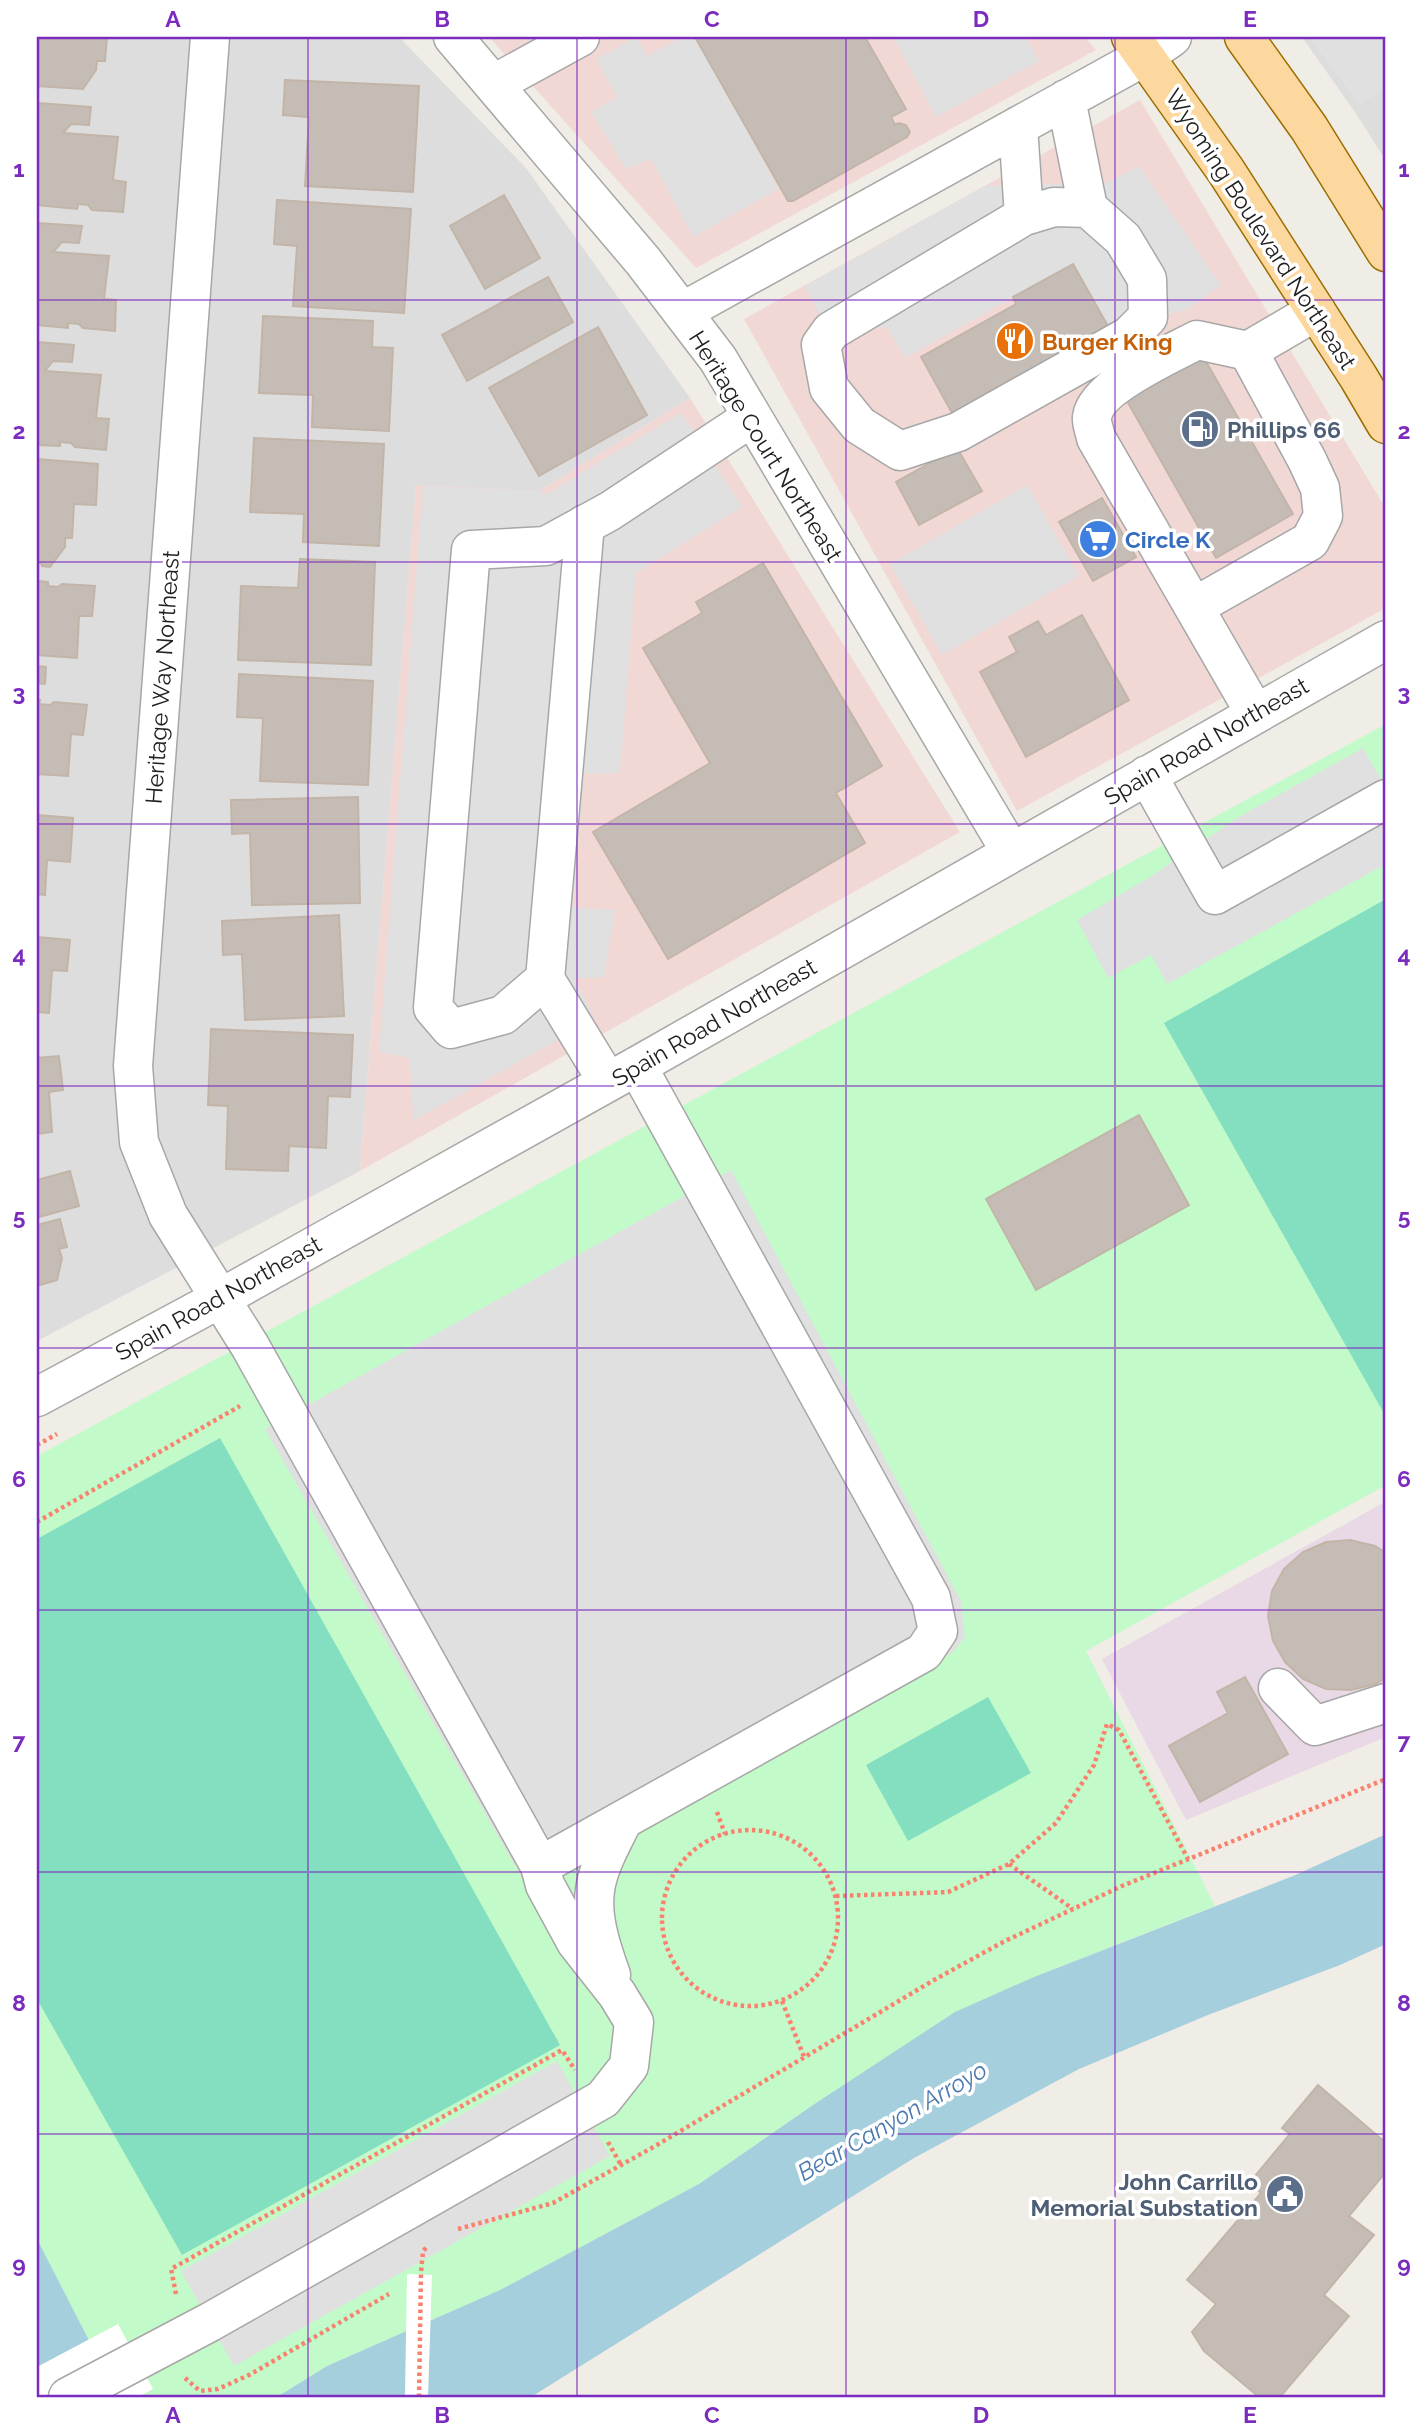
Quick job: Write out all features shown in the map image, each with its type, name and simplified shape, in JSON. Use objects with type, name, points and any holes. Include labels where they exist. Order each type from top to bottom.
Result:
[{"type":"main road","points":[[1244,37],[1309,128],[1386,252]]},
{"type":"main road","name":"Wyoming Boulevard Northeast","points":[[1150,43],[1226,171],[1386,424]]},
{"type":"street","name":"Heritage Way Northeast","points":[[210,37],[133,1066],[139,1142],[168,1215],[221,1298],[374,1566],[540,1866],[545,1885],[576,1942],[617,1994]]},
{"type":"street","name":"Heritage Court Northeast","points":[[453,37],[643,261],[718,359],[1011,852]]},
{"type":"street","points":[[494,84],[580,37]]},
{"type":"street","points":[[682,312],[1018,127],[1066,99],[1150,43]]},
{"type":"street","points":[[1066,99],[1088,208],[1124,239],[1147,279],[1148,317],[1182,348]]},
{"type":"street","points":[[1018,127],[1024,216]]},
{"type":"street","points":[[1088,208],[1054,207],[1024,216],[831,331],[821,345],[829,388],[859,425],[900,451],[958,432],[1129,336],[1148,317]]},
{"type":"street","points":[[1255,713],[1097,438],[1092,417],[1099,400],[1121,382],[1197,340],[1248,351],[1316,311]]},
{"type":"street","points":[[1194,607],[1310,541],[1323,516],[1320,488],[1248,351]]},
{"type":"street","points":[[585,524],[544,979],[503,1015],[451,1029],[433,1008],[471,550],[546,546],[585,524],[610,511],[752,417]]},
{"type":"street","name":"Spain Road Northeast","points":[[37,1397],[221,1298],[623,1074],[1386,640]]},
{"type":"street","points":[[1146,775],[1215,895],[1386,799]]},
{"type":"street","points":[[540,1866],[924,1653],[938,1632],[931,1598],[623,1074],[544,979]]},
{"type":"street","points":[[1278,1688],[1315,1726],[1386,1703]]},
{"type":"street","points":[[68,2397],[153,2340],[210,2322],[603,2099],[629,2066],[634,2022],[617,1994],[598,1938],[595,1890],[609,1848],[624,1820]]},
{"type":"path","points":[[37,1522],[241,1406],[235,1395]]},
{"type":"path","points":[[37,1445],[60,1432]]},
{"type":"path","points":[[836,1896],[948,1892],[1009,1864],[1056,1823],[1094,1765],[1107,1724],[1119,1730],[1188,1859]]},
{"type":"path","points":[[452,2231],[553,2203],[1005,1941],[1122,1886],[1386,1779]]},
{"type":"path","points":[[749,1830],[782,1836],[799,1844],[826,1872],[836,1896],[839,1913],[837,1933],[830,1954],[809,1984],[782,2001],[762,2006],[738,2006],[714,1999],[696,1989],[674,1965],[662,1929],[662,1905],[667,1888],[680,1865],[711,1839],[749,1830]]},
{"type":"path","points":[[1009,1864],[1073,1909]]},
{"type":"path","points":[[782,2001],[804,2057]]},
{"type":"path","points":[[389,2294],[249,2375],[218,2389],[200,2391],[189,2383],[153,2340],[177,2292],[171,2269],[562,2050],[581,2079]]},
{"type":"path","points":[[419,2397],[423,2251],[431,2243]]},
{"type":"shaded area","points":[[37,37],[399,37],[526,168],[690,398],[539,491],[416,486],[360,1171],[37,1341]]},
{"type":"shaded area","points":[[489,37],[1085,37],[1096,50],[696,268]]},
{"type":"shaded area","points":[[637,37],[646,56],[683,37],[695,37],[779,189],[693,237],[651,159],[626,169],[591,112],[617,97],[596,59]]},
{"type":"shaded area","points":[[893,37],[1026,37],[1039,61],[936,117]]},
{"type":"shaded area","points":[[1302,37],[1386,37],[1386,161],[1357,115]]},
{"type":"shaded area","points":[[1309,37],[1386,37],[1386,87],[1360,105]]},
{"type":"shaded area","points":[[1140,100],[1386,509],[1386,608],[1017,811],[744,319]]},
{"type":"shaded area","points":[[1139,166],[1221,285],[1186,310],[1108,326],[1073,264],[905,358],[888,328],[821,318],[805,286],[985,186],[1107,183]]},
{"type":"shaded area","points":[[690,398],[960,832],[360,1171],[416,485],[539,491]]},
{"type":"shaded area","points":[[681,413],[742,507],[636,573],[620,773],[584,774],[573,907],[615,910],[604,978],[574,978],[595,1019],[413,1121],[410,1058],[379,1052],[423,486],[539,491],[547,494]]},
{"type":"shaded area","points":[[1027,485],[1079,576],[942,655],[890,564]]},
{"type":"shaded area","points":[[1363,748],[1386,788],[1386,864],[1167,984],[1151,955],[1108,978],[1077,920],[1150,877],[1237,818]]},
{"type":"shaded area","points":[[731,1170],[961,1601],[965,1637],[953,1652],[530,1892],[265,1429]]},
{"type":"shaded area","points":[[1385,1502],[1386,1737],[1186,1820],[1102,1659]]},
{"type":"shaded area","points":[[557,2061],[610,2156],[234,2366],[181,2271]]},
{"type":"green space","points":[[1386,724],[1386,1485],[1086,1651],[1215,1906],[1034,1977],[813,2105],[699,2184],[500,2290],[327,2366],[277,2397],[37,2397],[37,1456]]},
{"type":"green space","points":[[1386,899],[1386,1417],[1164,1023]]},
{"type":"green space","points":[[220,1438],[560,2045],[182,2255],[37,1999],[37,1539]]},
{"type":"green space","points":[[988,1697],[1031,1773],[908,1841],[866,1765]]},
{"type":"water","name":"Bear Canyon Arroyo","points":[[1386,1834],[1386,1944],[1340,1965],[1208,2015],[1079,2069],[914,2158],[531,2397],[277,2397],[327,2366],[500,2290],[699,2184],[955,2012],[1034,1977],[1293,1876]]},
{"type":"water","points":[[37,2239],[118,2397],[37,2397]]},
{"type":"pier","points":[[407,2274],[432,2275],[428,2397],[405,2397]]},
{"type":"pier","points":[[118,2324],[153,2389],[138,2397],[37,2397],[37,2367]]},
{"type":"building","points":[[37,37],[107,37],[105,61],[97,61],[96,70],[83,89],[37,86]]},
{"type":"building","points":[[695,37],[865,37],[906,109],[891,117],[895,125],[906,125],[910,132],[907,137],[793,201],[788,201]]},
{"type":"building","points":[[285,80],[419,86],[413,192],[305,186],[309,117],[283,115]]},
{"type":"building","points":[[37,103],[91,107],[89,125],[71,124],[63,133],[118,137],[113,180],[126,182],[123,212],[92,210],[88,205],[78,204],[77,209],[37,205]]},
{"type":"building","points":[[504,195],[540,258],[485,289],[450,226]]},
{"type":"building","points":[[277,200],[411,209],[404,313],[293,306],[297,246],[274,244]]},
{"type":"building","points":[[37,223],[82,226],[79,243],[62,242],[53,252],[109,256],[104,299],[116,300],[115,331],[83,328],[79,324],[68,323],[68,328],[37,325]]},
{"type":"building","name":"Burger King","points":[[1073,264],[1108,326],[952,413],[921,357],[1016,304],[1013,297]]},
{"type":"building","points":[[548,277],[573,322],[467,381],[442,335]]},
{"type":"building","points":[[263,316],[373,321],[372,347],[393,348],[389,431],[312,427],[313,395],[259,393]]},
{"type":"building","points":[[598,327],[647,415],[539,476],[489,388]]},
{"type":"building","points":[[37,342],[74,345],[72,362],[53,361],[45,371],[101,375],[96,418],[109,419],[106,450],[75,447],[71,443],[60,442],[60,446],[37,445]]},
{"type":"building","points":[[1200,351],[1293,514],[1216,558],[1123,394]]},
{"type":"building","points":[[254,438],[384,444],[379,546],[303,542],[304,514],[250,512]]},
{"type":"building","points":[[957,448],[982,491],[919,525],[896,482]]},
{"type":"building","points":[[37,459],[98,464],[96,505],[74,504],[72,538],[65,538],[65,547],[50,567],[37,563]]},
{"type":"building","name":"Circle K","points":[[1102,498],[1136,557],[1093,581],[1059,522]]},
{"type":"building","points":[[300,559],[375,562],[371,665],[238,660],[241,586],[298,588]]},
{"type":"building","points":[[763,563],[882,766],[836,793],[865,843],[668,959],[593,832],[710,763],[643,648],[702,613],[696,602]]},
{"type":"building","points":[[37,581],[58,587],[62,584],[95,586],[92,616],[79,616],[77,658],[37,655]]},
{"type":"building","points":[[1082,615],[1129,700],[1026,757],[980,672],[1017,652],[1009,637],[1038,621],[1046,635]]},
{"type":"building","points":[[37,666],[46,667],[45,684],[37,683]]},
{"type":"building","points":[[239,674],[373,681],[368,785],[260,781],[263,718],[237,717]]},
{"type":"building","points":[[37,700],[40,700],[39,704],[50,705],[54,702],[87,705],[83,735],[71,734],[68,776],[37,774]]},
{"type":"building","points":[[358,797],[360,903],[252,905],[250,833],[232,834],[231,800]]},
{"type":"building","points":[[37,815],[73,818],[70,862],[47,860],[45,895],[38,894],[37,905]]},
{"type":"building","points":[[339,915],[344,1016],[245,1020],[242,954],[223,955],[222,921]]},
{"type":"building","points":[[37,937],[70,940],[67,971],[52,970],[49,1013],[37,1012]]},
{"type":"building","points":[[211,1029],[353,1035],[350,1097],[328,1096],[326,1148],[289,1146],[288,1171],[226,1169],[228,1106],[208,1105]]},
{"type":"building","points":[[59,1056],[63,1090],[49,1092],[52,1132],[37,1134],[37,1058]]},
{"type":"building","points":[[1139,1115],[1189,1205],[1036,1290],[986,1199]]},
{"type":"building","points":[[70,1171],[79,1206],[39,1217],[37,1180]]},
{"type":"building","points":[[60,1219],[67,1247],[59,1249],[62,1258],[57,1280],[37,1286],[37,1225]]},
{"type":"building","points":[[1350,1540],[1375,1546],[1386,1553],[1386,1677],[1376,1684],[1351,1690],[1326,1689],[1303,1679],[1285,1662],[1273,1641],[1268,1616],[1272,1591],[1284,1569],[1303,1552],[1326,1542]]},
{"type":"building","points":[[1245,1677],[1288,1754],[1200,1802],[1169,1746],[1228,1713],[1217,1692]]},
{"type":"building","points":[[1318,2085],[1386,2143],[1386,2172],[1349,2216],[1374,2235],[1324,2295],[1349,2316],[1280,2397],[1259,2397],[1204,2351],[1192,2332],[1216,2304],[1187,2280],[1261,2193],[1249,2183],[1290,2134],[1282,2128]]},
{"type":"place","name":"Burger King","points":[[1015,341]]},
{"type":"place","name":"Phillips 66","points":[[1200,429]]},
{"type":"place","name":"Circle K","points":[[1098,539]]},
{"type":"place","name":"John Carrillo Memorial Substation","points":[[1285,2194]]}]
